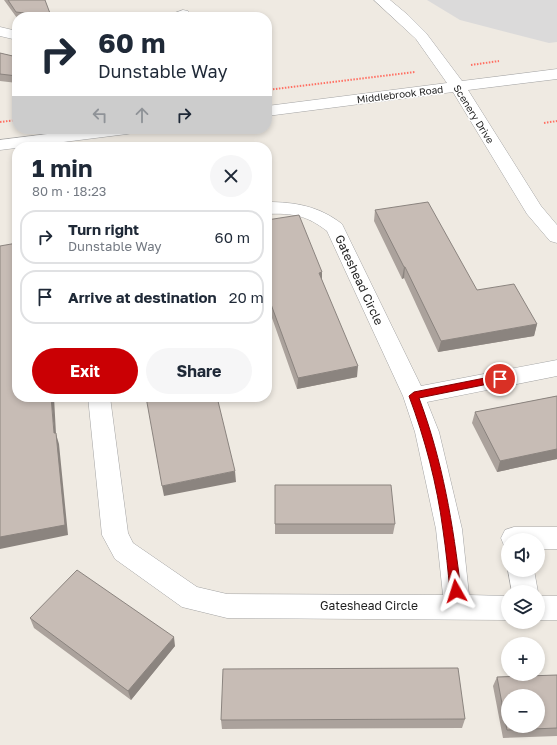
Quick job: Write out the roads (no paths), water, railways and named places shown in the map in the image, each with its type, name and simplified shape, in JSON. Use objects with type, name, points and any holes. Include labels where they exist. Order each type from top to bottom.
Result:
[{"type":"street","name":"Scenery Drive","points":[[381,0],[403,18],[421,36],[458,87],[534,210],[557,237]]},
{"type":"street","points":[[0,31],[12,35]]},
{"type":"street","name":"Middlebrook Road","points":[[272,110],[557,74]]},
{"type":"street","points":[[24,142],[87,134]]},
{"type":"street","points":[[0,145],[12,143]]},
{"type":"street","name":"Gateshead Circle","points":[[100,402],[115,535],[124,551],[191,598],[227,606],[457,606],[449,530],[439,480],[427,432],[414,396],[335,228],[322,217],[307,211],[292,208],[272,208]]},
{"type":"street","points":[[414,396],[557,368]]},
{"type":"street","points":[[545,538],[557,538]]},
{"type":"street","points":[[457,606],[501,608]]},
{"type":"street","points":[[545,608],[557,608]]}]
